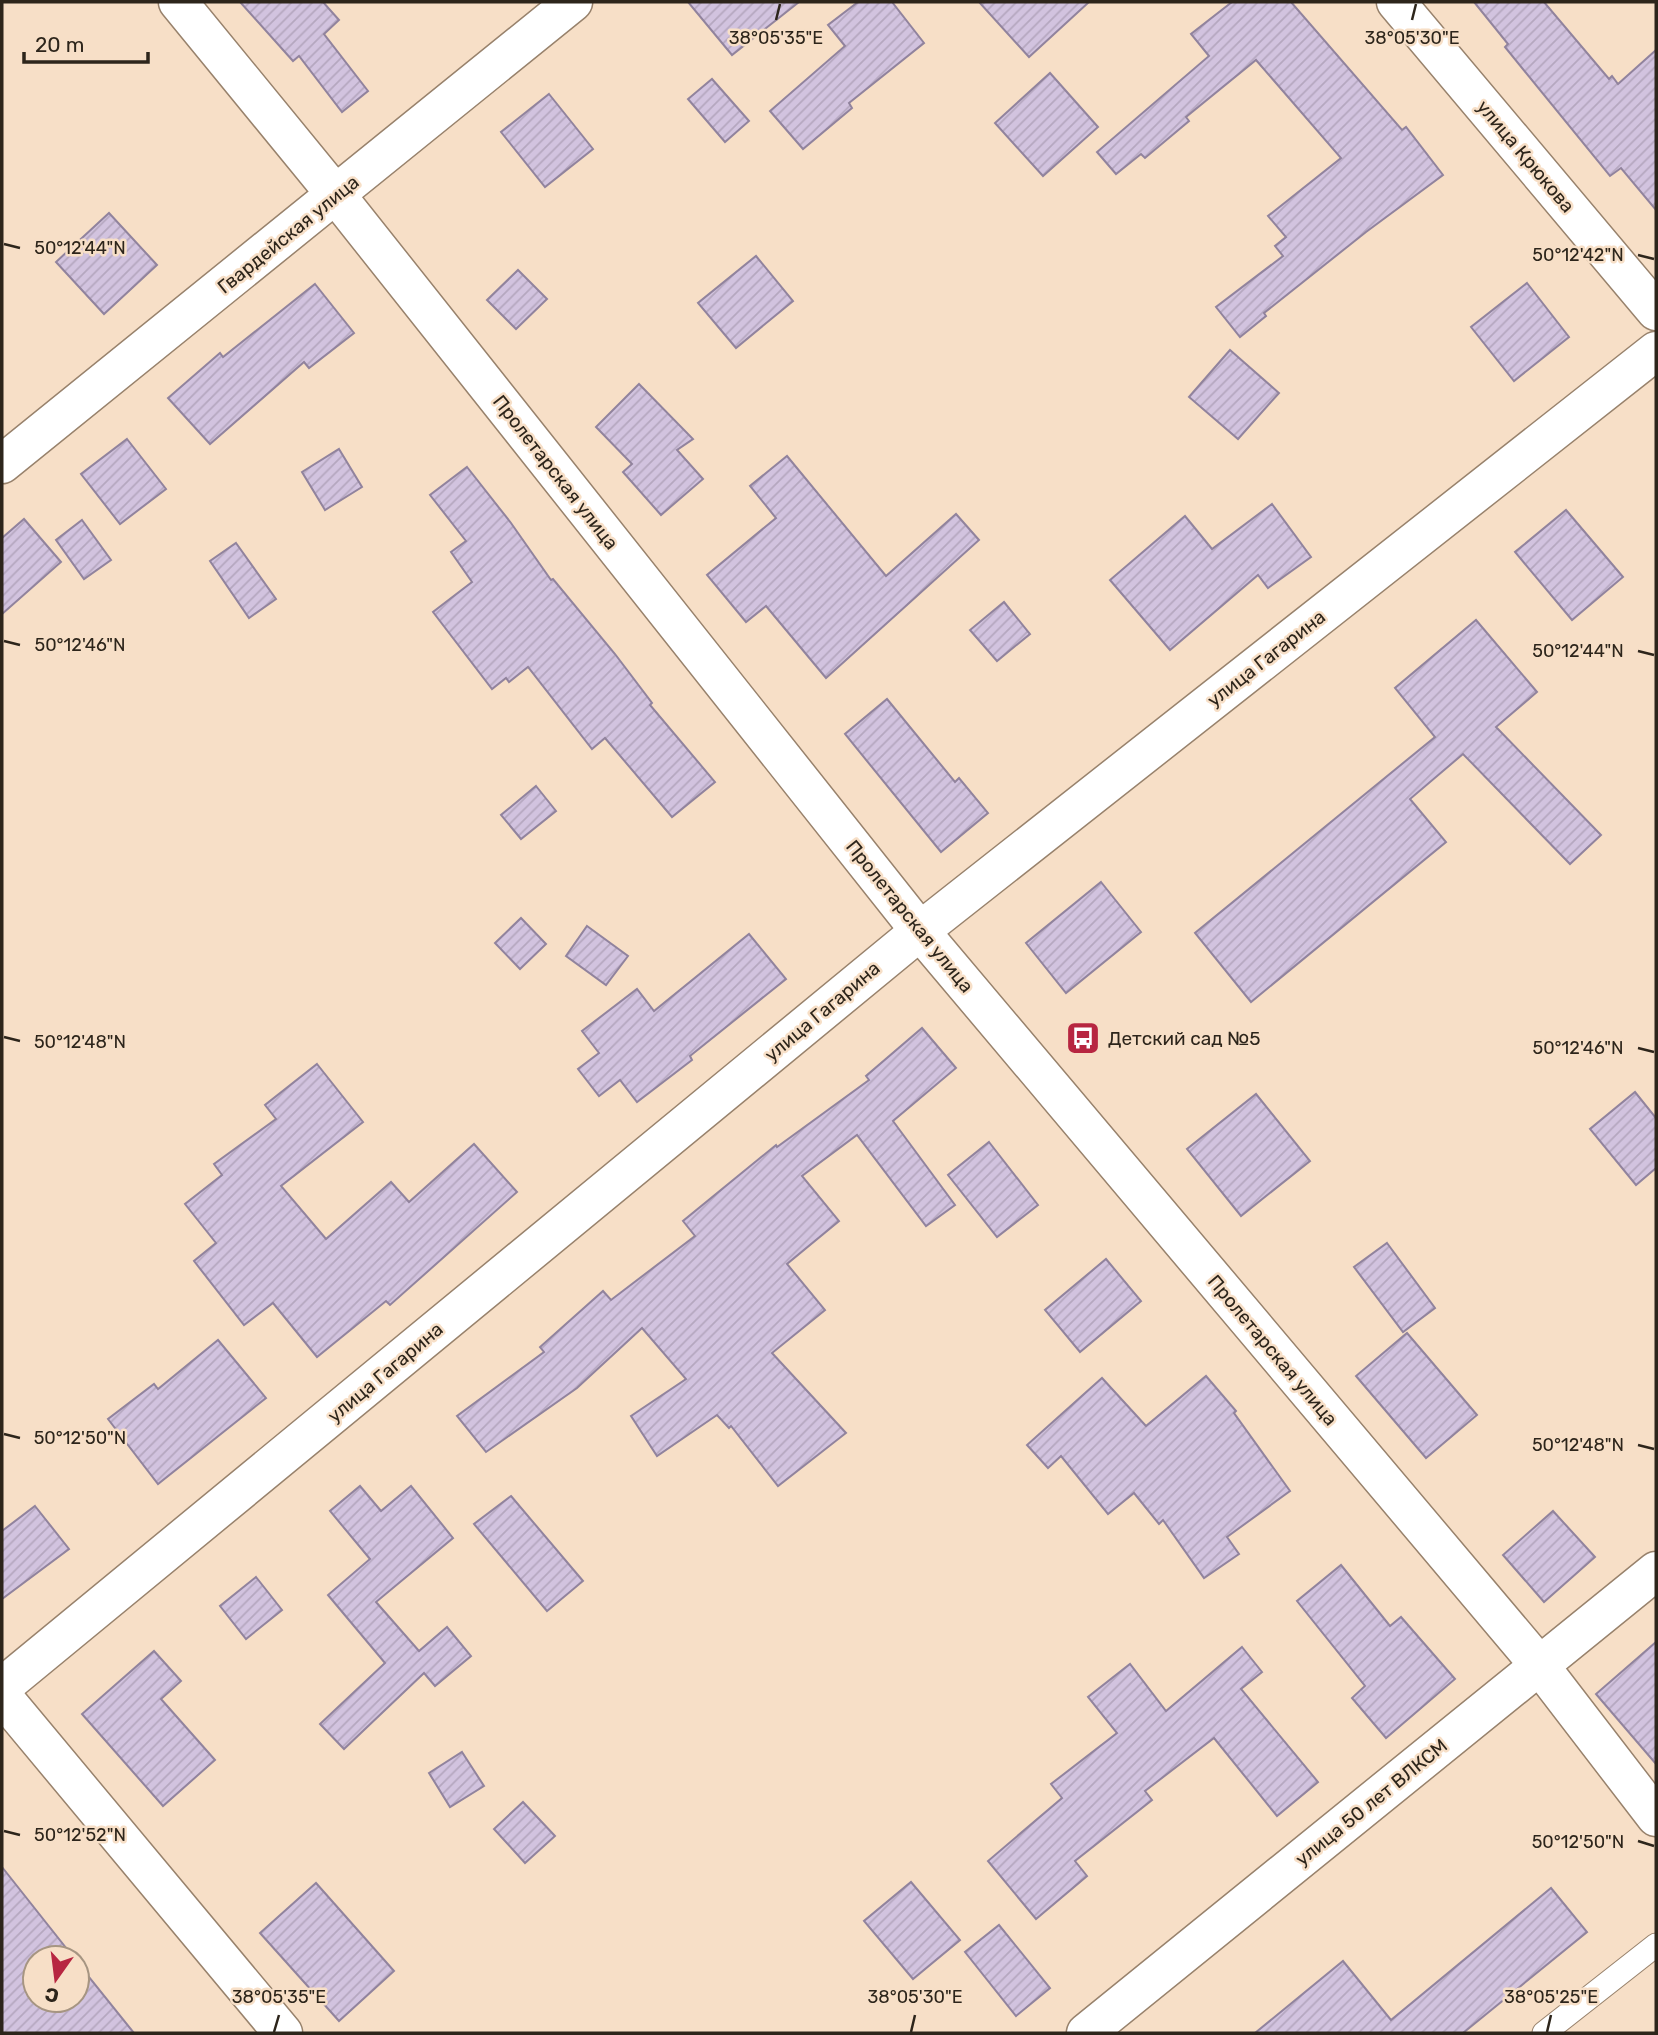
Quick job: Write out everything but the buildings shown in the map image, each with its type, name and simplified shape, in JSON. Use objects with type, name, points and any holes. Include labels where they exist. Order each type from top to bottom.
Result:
[{"type":"street","name":"Пролетарская улица","points":[[178,2],[336,195],[920,930],[1540,1666],[1656,1817]]},
{"type":"street","name":"Гвардейская улица","points":[[2,464],[573,2]]},
{"type":"street","name":"улица Крюкова","points":[[1396,2],[1656,311]]},
{"type":"street","name":"улица Гагарина","points":[[2,1688],[920,930],[1656,351]]},
{"type":"street","name":"улица 50 лет ВЛКСМ","points":[[1086,2033],[1656,1571]]},
{"type":"street","points":[[2,1696],[283,2033]]},
{"type":"lane","points":[[1544,2033],[1656,1945]]},
{"type":"place","name":"Детский сад №5","points":[[1083,1038]]}]
